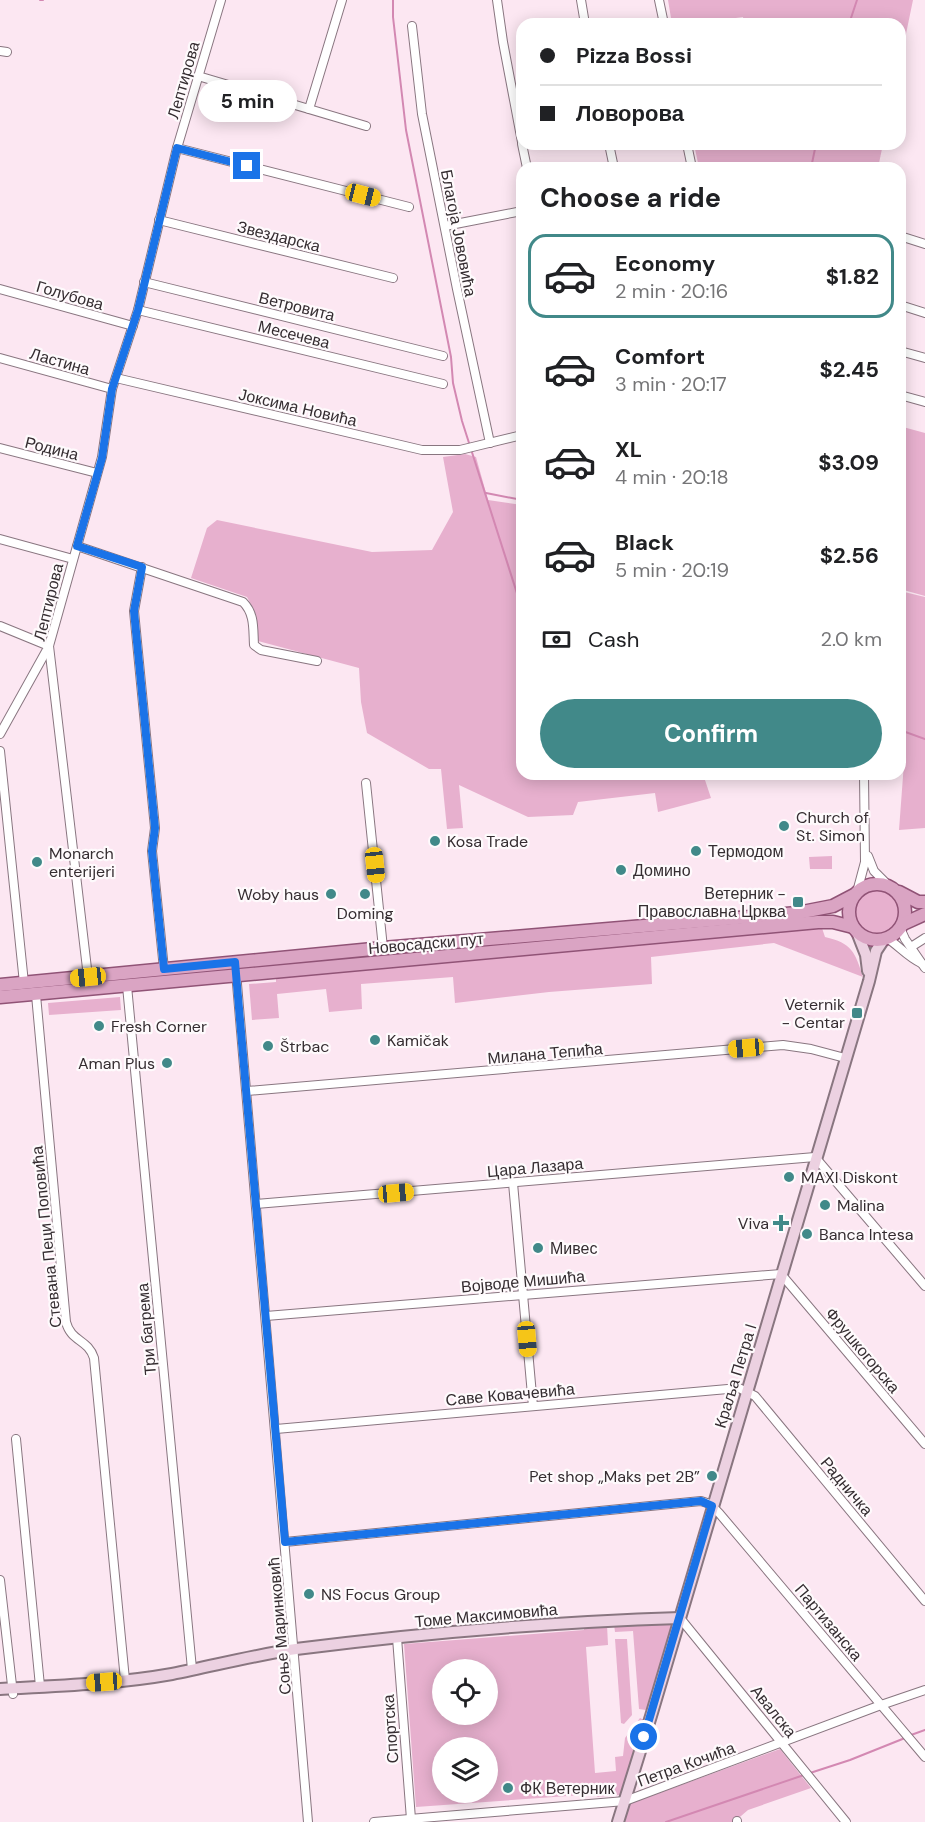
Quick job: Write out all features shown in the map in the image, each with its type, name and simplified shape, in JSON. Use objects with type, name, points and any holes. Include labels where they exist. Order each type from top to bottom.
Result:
[{"type":"main road","points":[[925,902],[918,902],[879,883],[870,884],[855,893],[849,909],[850,919],[855,929],[869,939],[886,939],[902,926],[925,914]]},
{"type":"main road","points":[[893,888],[905,904],[906,914],[902,926]]},
{"type":"main road","name":"Новосадски пут","points":[[0,985],[383,948],[796,913],[833,906],[855,893]]},
{"type":"main road","name":"Новосадски пут","points":[[0,998],[818,922],[833,922],[855,929]]},
{"type":"street","name":"Лептирова","points":[[88,977],[49,646],[102,458],[112,389],[138,310],[177,148],[221,0]]},
{"type":"street","points":[[309,110],[342,0]]},
{"type":"street","points":[[497,0],[502,42],[516,113]]},
{"type":"street","points":[[580,0],[584,18]]},
{"type":"street","points":[[659,0],[663,18]]},
{"type":"street","name":"Благоја Јововића","points":[[412,26],[422,114],[490,443]]},
{"type":"street","points":[[198,76],[366,126]]},
{"type":"street","points":[[177,148],[409,207]]},
{"type":"street","points":[[445,226],[516,212]]},
{"type":"street","name":"Звездарска","points":[[159,220],[393,278]]},
{"type":"street","points":[[906,238],[925,244]]},
{"type":"street","name":"Ветровита","points":[[144,282],[443,356]]},
{"type":"street","name":"Голубова","points":[[0,289],[133,326]]},
{"type":"street","points":[[906,307],[925,313]]},
{"type":"street","name":"Месечева","points":[[138,310],[443,384]]},
{"type":"street","points":[[906,353],[925,358]]},
{"type":"street","name":"Ластина","points":[[0,358],[112,389]]},
{"type":"street","name":"Јоксима Новића","points":[[116,378],[422,450],[443,451],[471,448],[516,436]]},
{"type":"street","points":[[906,397],[925,402]]},
{"type":"street","name":"Родина","points":[[0,448],[97,473]]},
{"type":"street","points":[[0,539],[73,559]]},
{"type":"street","points":[[77,546],[243,602],[250,608],[252,614],[254,645],[261,650],[317,661]]},
{"type":"street","points":[[142,567],[134,611],[155,828],[152,851],[164,969]]},
{"type":"street","points":[[0,626],[49,646],[0,734]]},
{"type":"street","points":[[0,751],[24,983]]},
{"type":"street","points":[[855,893],[864,869],[866,846],[864,780]]},
{"type":"street","name":"Новосадски пут","points":[[366,783],[383,948]]},
{"type":"street","points":[[866,846],[872,867],[893,888]]},
{"type":"street","points":[[902,926],[905,939],[923,965]]},
{"type":"street","points":[[855,929],[866,955],[869,981]]},
{"type":"street","points":[[911,947],[925,938]]},
{"type":"street","points":[[886,939],[898,945],[912,959],[923,965]]},
{"type":"street","name":"Краља Петра I","points":[[618,1822],[869,981],[876,951],[886,939]]},
{"type":"street","name":"Соње Маринковић","points":[[235,962],[308,1822]]},
{"type":"street","name":"Три багрема","points":[[127,986],[192,1669]]},
{"type":"street","name":"Стевана Пеци Поповића","points":[[36,995],[66,1322],[71,1336],[86,1343],[94,1358],[125,1680]]},
{"type":"street","name":"Милана Тепића","points":[[246,1091],[783,1045],[811,1049],[845,1058]]},
{"type":"street","points":[[815,1157],[925,1286]]},
{"type":"street","name":"Цара Лазара","points":[[256,1204],[815,1157]]},
{"type":"street","points":[[513,1183],[533,1406]]},
{"type":"street","name":"Војводе Мишића","points":[[266,1316],[781,1274]]},
{"type":"street","name":"Фрушкогорска","points":[[781,1274],[925,1444]]},
{"type":"street","name":"Саве Ковачевића","points":[[276,1429],[739,1388],[746,1390]]},
{"type":"street","name":"Радничка","points":[[746,1390],[762,1405],[925,1601]]},
{"type":"street","points":[[16,1440],[40,1686]]},
{"type":"street","points":[[285,1542],[701,1501],[712,1506]]},
{"type":"street","name":"Партизанска","points":[[712,1506],[925,1757]]},
{"type":"street","points":[[0,1580],[8,1691]]},
{"type":"street","name":"Томе Максимовића","points":[[8,1691],[40,1686],[125,1680],[295,1649],[610,1620],[680,1618]]},
{"type":"street","name":"Авалска","points":[[680,1618],[846,1822]]},
{"type":"street","name":"Спортска","points":[[397,1638],[411,1819]]},
{"type":"street","name":"Петра Кочића","points":[[374,1822],[625,1801],[925,1690]]},
{"type":"shaded area","points":[[668,0],[913,0],[906,34],[906,18],[671,18]]},
{"type":"shaded area","points":[[695,150],[882,150],[879,162],[698,162]]},
{"type":"shaded area","points":[[906,428],[925,433],[925,596],[906,591]]},
{"type":"shaded area","points":[[465,454],[476,457],[488,500],[516,504],[516,780],[705,780],[711,798],[658,812],[655,793],[578,802],[573,815],[528,817],[459,785],[463,828],[447,829],[441,769],[429,769],[367,733],[361,702],[359,668],[258,641],[256,614],[247,597],[191,578],[207,528],[217,520],[372,552],[432,550],[453,512],[443,457]]},
{"type":"shaded area","points":[[906,592],[925,597],[925,828],[899,830],[903,780],[906,780]]},
{"type":"shaded area","points":[[832,856],[832,869],[810,869],[809,857]]},
{"type":"shaded area","points":[[877,890],[893,896],[899,912],[893,928],[877,934],[861,928],[855,912],[861,896]]},
{"type":"shaded area","points":[[822,928],[825,937],[841,942],[851,950],[863,977],[774,943],[651,957],[652,984],[549,992],[455,1003],[453,977],[361,984],[362,1009],[329,1012],[326,989],[277,994],[279,1018],[252,1020],[249,984],[276,982],[276,978]]},
{"type":"shaded area","points":[[120,997],[121,1010],[49,1015],[48,1003]]},
{"type":"shaded area","points":[[672,1623],[647,1709],[639,1709],[633,1631],[615,1632],[614,1624]]},
{"type":"shaded area","points":[[607,1625],[608,1645],[586,1647],[595,1773],[616,1771],[615,1757],[623,1756],[625,1738],[640,1718],[644,1720],[620,1795],[597,1797],[596,1794],[498,1801],[498,1737],[432,1737],[432,1803],[471,1803],[416,1807],[404,1644],[584,1630],[584,1627]]},
{"type":"shaded area","points":[[615,1639],[627,1639],[632,1715],[624,1724],[621,1723]]},
{"type":"shaded area","points":[[780,1749],[811,1788],[748,1810],[734,1822],[623,1822],[629,1804]]},
{"type":"waterway","points":[[393,0],[406,130],[451,357],[453,383],[462,421],[516,590]]},
{"type":"waterway","points":[[851,18],[857,0]]},
{"type":"waterway","points":[[812,162],[815,150]]},
{"type":"waterway","points":[[486,493],[516,499]]},
{"type":"waterway","points":[[906,732],[925,739]]},
{"type":"waterway","points":[[911,1735],[925,1730]]},
{"type":"waterway","points":[[810,1773],[905,1738]]},
{"type":"waterway","points":[[666,1822],[804,1775]]},
{"type":"place","name":"Church of St. Simon","points":[[784,826]]},
{"type":"place","name":"Kosa Trade","points":[[435,841]]},
{"type":"place","name":"Термодом","points":[[696,851]]},
{"type":"place","name":"Monarch enterijeri","points":[[37,862]]},
{"type":"place","name":"Домино","points":[[621,870]]},
{"type":"place","name":"Woby haus","points":[[331,894]]},
{"type":"place","name":"Doming","points":[[365,894]]},
{"type":"place","name":"Ветерник - Православна Црква","points":[[798,902]]},
{"type":"place","name":"Veternik - Centar","points":[[857,1013]]},
{"type":"place","name":"Fresh Corner","points":[[99,1026]]},
{"type":"place","name":"Kamičak","points":[[375,1040]]},
{"type":"place","name":"Štrbac","points":[[268,1046]]},
{"type":"place","name":"Aman Plus","points":[[167,1063]]},
{"type":"place","name":"MAXI Diskont","points":[[789,1177]]},
{"type":"place","name":"Malina","points":[[825,1205]]},
{"type":"place","name":"Viva","points":[[781,1223]]},
{"type":"place","name":"Banca Intesa","points":[[807,1234]]},
{"type":"place","name":"Мивес","points":[[538,1248]]},
{"type":"place","name":"Pet shop „Maks pet 2B”","points":[[712,1476]]},
{"type":"place","name":"NS Focus Group","points":[[309,1594]]},
{"type":"place","name":"ФК Ветерник","points":[[508,1788]]},
{"type":"route","points":[[247,166],[177,148],[138,310],[112,389],[102,458],[77,546],[142,567],[134,611],[155,828],[152,851],[164,969],[235,962],[285,1542],[701,1501],[710,1504],[712,1506],[644,1737]]}]
